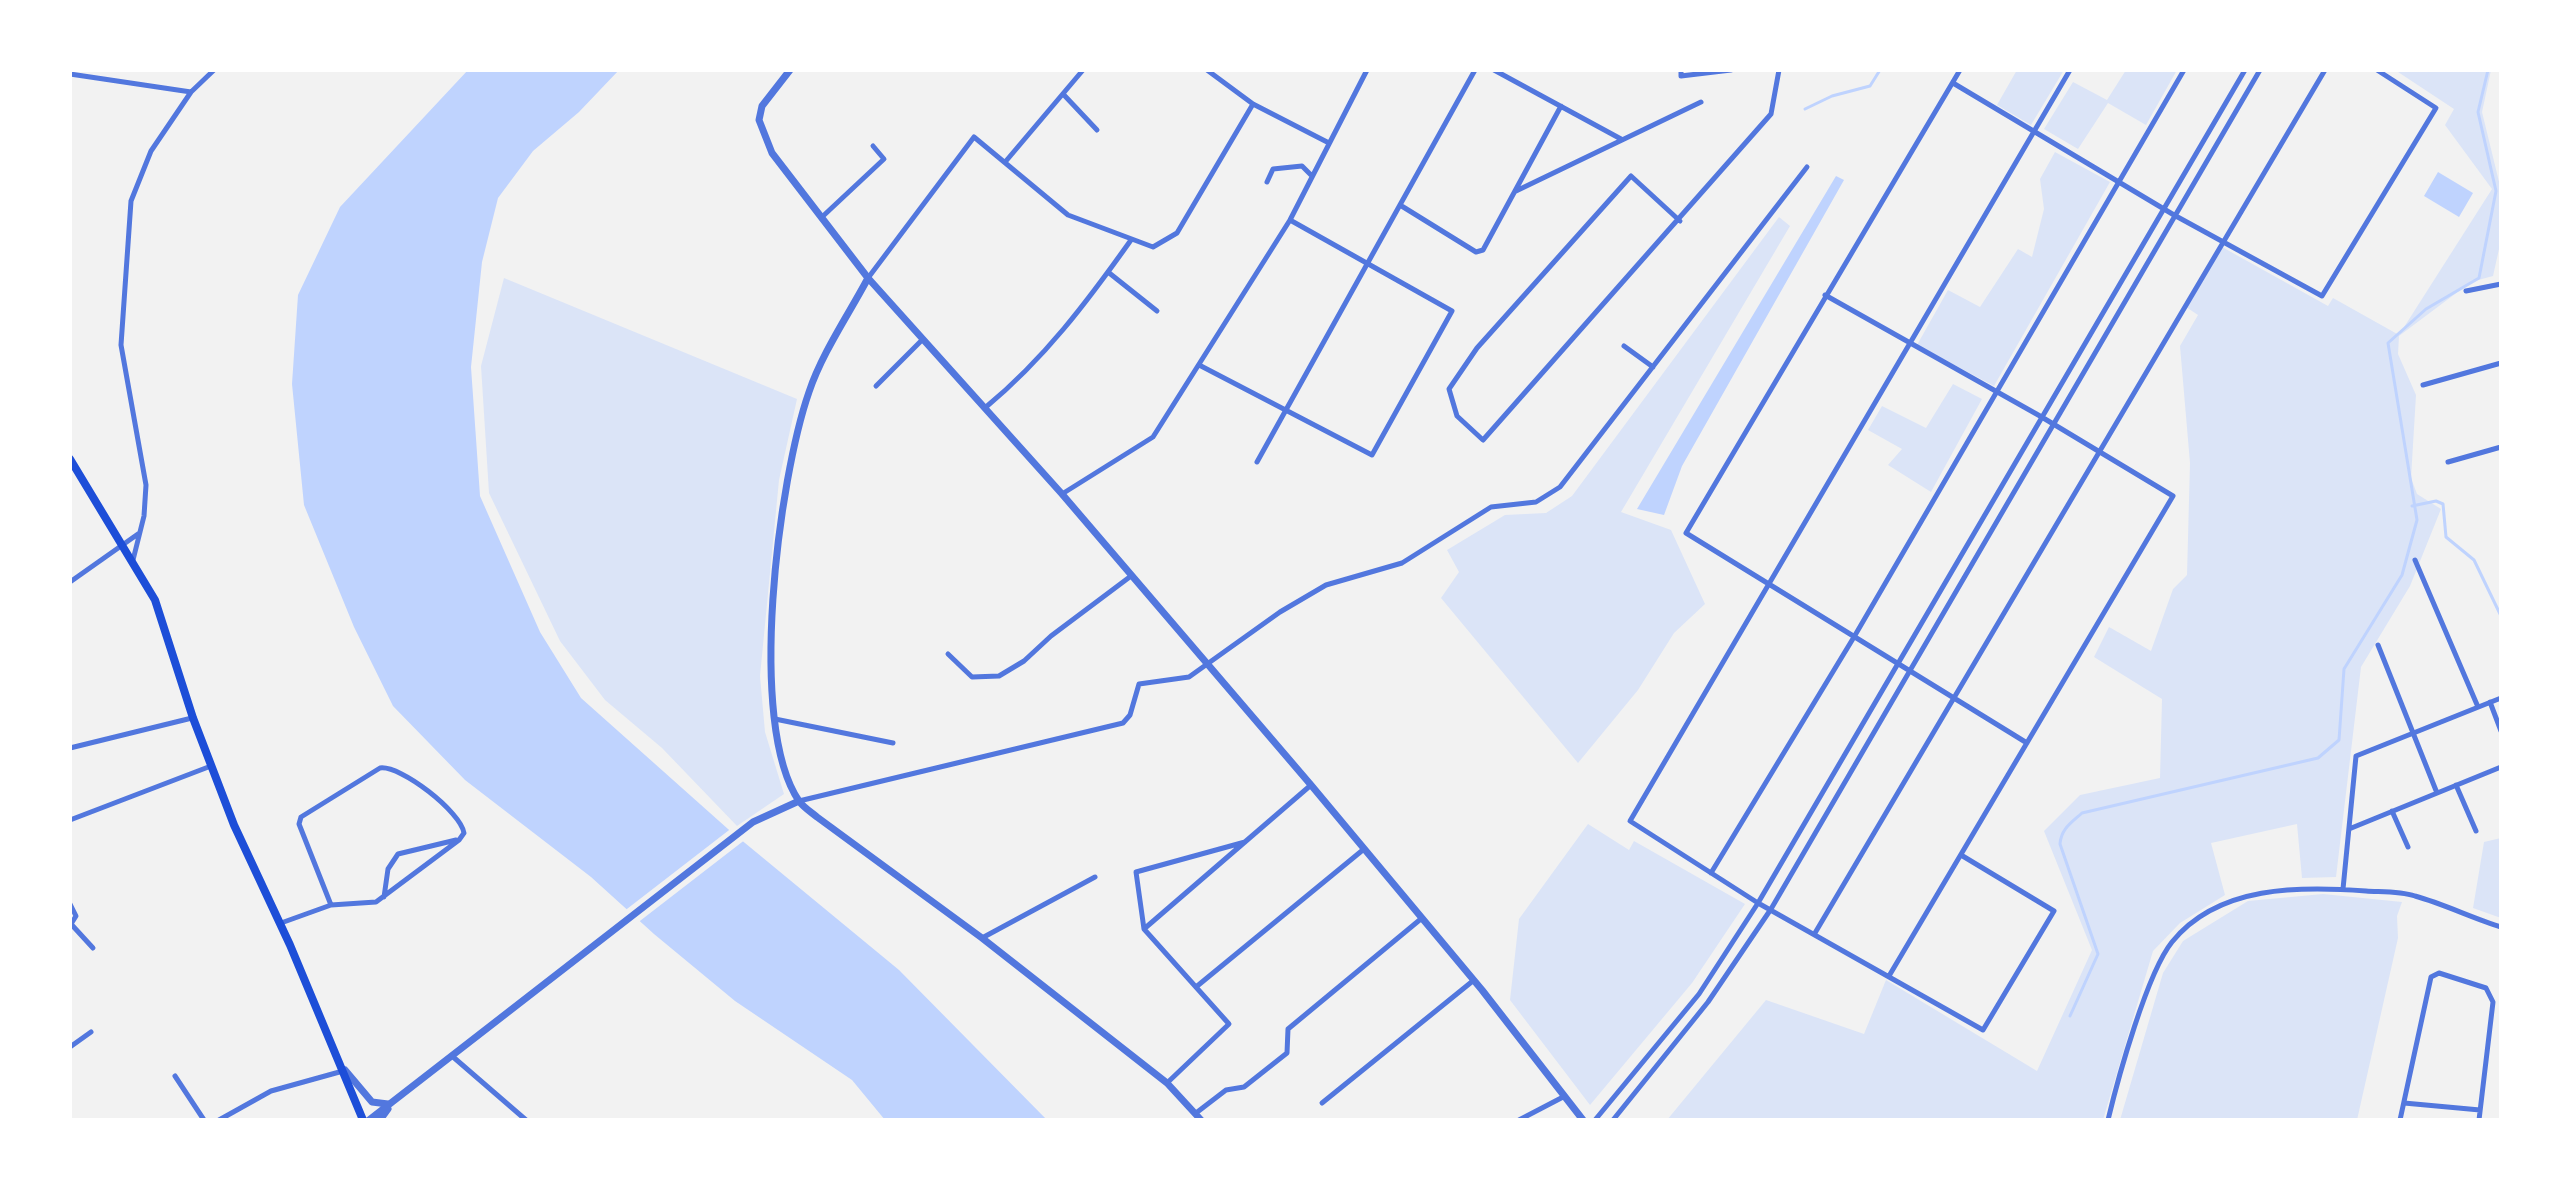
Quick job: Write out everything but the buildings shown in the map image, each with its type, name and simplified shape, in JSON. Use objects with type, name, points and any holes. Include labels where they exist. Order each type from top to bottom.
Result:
[{"type":"main road","points":[[70,459],[155,600],[211,766],[264,895],[280,923],[366,1120]]},
{"type":"street","points":[[133,560],[146,485],[121,345],[131,201],[145,162],[191,92],[214,70]]},
{"type":"street","points":[[790,70],[769,94],[759,120],[772,153],[868,278],[986,407],[1311,785],[1474,980],[1583,1120]]},
{"type":"street","points":[[1006,161],[1083,70]]},
{"type":"street","points":[[1207,70],[1253,104],[1329,143]]},
{"type":"street","points":[[1062,494],[1153,437],[1201,366],[1290,220],[1367,70]]},
{"type":"street","points":[[1257,462],[1475,70]]},
{"type":"street","points":[[1494,70],[1622,140]]},
{"type":"street","points":[[1681,73],[1731,70]]},
{"type":"street","points":[[1680,221],[1631,176],[1477,348],[1449,389],[1457,416],[1483,440],[1680,221],[1771,114],[1779,70]]},
{"type":"street","points":[[1960,70],[1686,533],[2027,743]]},
{"type":"street","points":[[1961,855],[2054,911],[1983,1030],[1758,903],[1630,821],[1771,586],[2070,70]]},
{"type":"street","points":[[1711,873],[1854,637],[2117,180],[2184,70]]},
{"type":"street","points":[[1595,1120],[1699,994],[1758,903],[2245,70]]},
{"type":"street","points":[[1613,1120],[1708,1002],[1771,909],[2260,70]]},
{"type":"street","points":[[1815,933],[2097,451],[2325,70]]},
{"type":"street","points":[[1953,83],[2174,215],[2322,296],[2436,108],[2377,70]]},
{"type":"street","points":[[70,74],[191,92]]},
{"type":"street","points":[[1064,95],[1097,130]]},
{"type":"street","points":[[1515,191],[1701,102]]},
{"type":"street","points":[[1201,1120],[1167,1083],[982,938],[799,801],[786,771],[775,719],[772,679],[775,588],[792,452],[810,389],[868,278],[974,137],[1068,215],[1153,247],[1177,233],[1253,104]]},
{"type":"street","points":[[1400,205],[1476,252],[1489,245],[1561,106]]},
{"type":"street","points":[[822,217],[884,159],[873,146]]},
{"type":"street","points":[[1267,182],[1273,169],[1302,166],[1312,176]]},
{"type":"street","points":[[366,1120],[753,822],[799,801],[1123,723],[1130,715],[1139,684],[1181,680],[1207,667],[1280,612],[1326,585],[1402,563],[1498,504],[1546,499],[1560,487],[1807,167]]},
{"type":"street","points":[[1201,366],[1372,455],[1452,311],[1290,220]]},
{"type":"street","points":[[986,407],[1026,374],[1077,316],[1131,240]]},
{"type":"street","points":[[1108,272],[1157,311]]},
{"type":"street","points":[[2466,291],[2501,284]]},
{"type":"street","points":[[1825,295],[2040,416],[2173,496],[1889,976]]},
{"type":"street","points":[[876,386],[923,338]]},
{"type":"street","points":[[1624,346],[1653,367]]},
{"type":"street","points":[[2423,385],[2501,363]]},
{"type":"street","points":[[2448,462],[2501,447]]},
{"type":"street","points":[[70,582],[139,533]]},
{"type":"street","points":[[2415,560],[2478,707]]},
{"type":"street","points":[[948,654],[972,677],[999,676],[1024,661],[1051,636],[1131,576]]},
{"type":"street","points":[[2378,645],[2437,793]]},
{"type":"street","points":[[2343,889],[2356,756],[2501,698]]},
{"type":"street","points":[[2490,702],[2501,731]]},
{"type":"street","points":[[70,748],[193,718]]},
{"type":"street","points":[[775,719],[893,743]]},
{"type":"street","points":[[70,820],[211,766]]},
{"type":"street","points":[[2349,829],[2501,767]]},
{"type":"street","points":[[280,923],[331,905],[371,905],[459,840],[464,833],[463,826],[441,800],[393,769],[380,768],[301,817],[299,824],[331,905]]},
{"type":"street","points":[[1144,929],[1311,785]]},
{"type":"street","points":[[2456,785],[2476,831]]},
{"type":"street","points":[[2392,811],[2408,847]]},
{"type":"street","points":[[384,898],[388,869],[398,854],[459,840]]},
{"type":"street","points":[[1167,1083],[1229,1024],[1144,929],[1136,872],[1245,842]]},
{"type":"street","points":[[1196,987],[1364,849]]},
{"type":"street","points":[[982,938],[1095,877]]},
{"type":"street","points":[[2108,1120],[2157,967],[2173,941],[2224,904],[2248,895],[2287,889],[2343,889],[2412,895],[2501,927]]},
{"type":"street","points":[[70,904],[76,916],[71,924],[93,948]]},
{"type":"street","points":[[1196,1113],[1226,1090],[1244,1087],[1287,1053],[1288,1029],[1422,918]]},
{"type":"street","points":[[2400,1120],[2431,977],[2439,973],[2486,988],[2493,1002],[2479,1120]]},
{"type":"street","points":[[1322,1103],[1474,980]]},
{"type":"street","points":[[70,1047],[91,1032]]},
{"type":"street","points":[[452,1056],[526,1120]]},
{"type":"street","points":[[219,1120],[271,1091],[345,1070],[372,1102],[392,1102]]},
{"type":"street","points":[[175,1076],[204,1120]]},
{"type":"street","points":[[1519,1120],[1565,1096]]},
{"type":"street","points":[[380,1120],[392,1102]]},
{"type":"street","points":[[2404,1103],[2480,1110]]},
{"type":"shaded area","points":[[2017,70],[2064,70],[2031,125],[1997,105]]},
{"type":"shaded area","points":[[2126,70],[2177,70],[2146,125],[2108,103],[2078,149],[2044,129],[2073,82],[2107,100]]},
{"type":"shaded area","points":[[2395,70],[2491,70],[2482,112],[2501,190],[2501,240],[2493,276],[2471,282],[2399,336],[2398,354],[2416,395],[2411,478],[2417,494],[2441,509],[2410,586],[2361,667],[2336,877],[2302,878],[2297,824],[2211,843],[2225,895],[2180,923],[2153,951],[2103,1120],[1667,1120],[1766,1000],[1864,1034],[1886,980],[2037,1071],[2092,950],[2044,831],[2080,795],[2160,778],[2162,699],[2094,657],[2109,627],[2151,651],[2173,589],[2187,575],[2190,463],[2180,346],[2198,315],[2186,307],[2222,247],[2328,306],[2333,298],[2399,335],[2492,189],[2445,125],[2454,109]]},
{"type":"shaded area","points":[[2055,152],[2110,182],[1994,386],[1917,345],[1948,290],[1980,307],[2018,249],[2032,257],[2044,209],[2040,179]]},
{"type":"shaded area","points":[[1779,217],[1790,226],[1621,512],[1671,530],[1705,604],[1674,633],[1638,690],[1578,763],[1441,598],[1459,572],[1447,550],[1505,515],[1546,513],[1572,496]]},
{"type":"shaded area","points":[[504,278],[797,399],[779,480],[760,676],[765,732],[784,794],[737,826],[662,748],[605,700],[560,641],[489,493],[481,366]]},
{"type":"shaded area","points":[[1953,384],[1982,399],[1931,492],[1888,465],[1902,449],[1868,430],[1882,406],[1926,428]]},
{"type":"shaded area","points":[[1588,824],[1629,850],[1634,841],[1745,904],[1692,983],[1590,1105],[1510,1000],[1519,919]]},
{"type":"shaded area","points":[[2501,838],[2501,918],[2473,908],[2484,842]]},
{"type":"shaded area","points":[[2323,894],[2402,902],[2397,916],[2398,938],[2357,1120],[2120,1120],[2163,973],[2183,941],[2248,901]]},
{"type":"water","points":[[468,70],[619,70],[579,112],[533,151],[498,198],[482,262],[471,367],[480,496],[540,632],[581,698],[728,829],[899,970],[1047,1120],[885,1120],[852,1080],[735,1001],[591,877],[465,780],[393,706],[354,627],[304,505],[292,384],[298,295],[340,207]]},
{"type":"water","points":[[2438,172],[2473,193],[2459,217],[2424,196]]},
{"type":"water","points":[[1836,176],[1844,180],[1682,466],[1664,515],[1637,509]]},
{"type":"pier","points":[[733,827],[746,839],[636,924],[623,912]]},
{"type":"waterway","points":[[1805,109],[1832,96],[1870,86],[1880,70]]},
{"type":"waterway","points":[[2070,1016],[2098,954],[2060,844],[2062,834],[2070,823],[2082,813],[2318,758],[2339,740],[2344,669],[2402,575],[2417,520],[2388,343],[2426,309],[2479,278],[2496,191],[2478,112],[2488,70]]},
{"type":"waterway","points":[[2412,506],[2436,501],[2443,504],[2446,537],[2474,560],[2501,616]]}]
